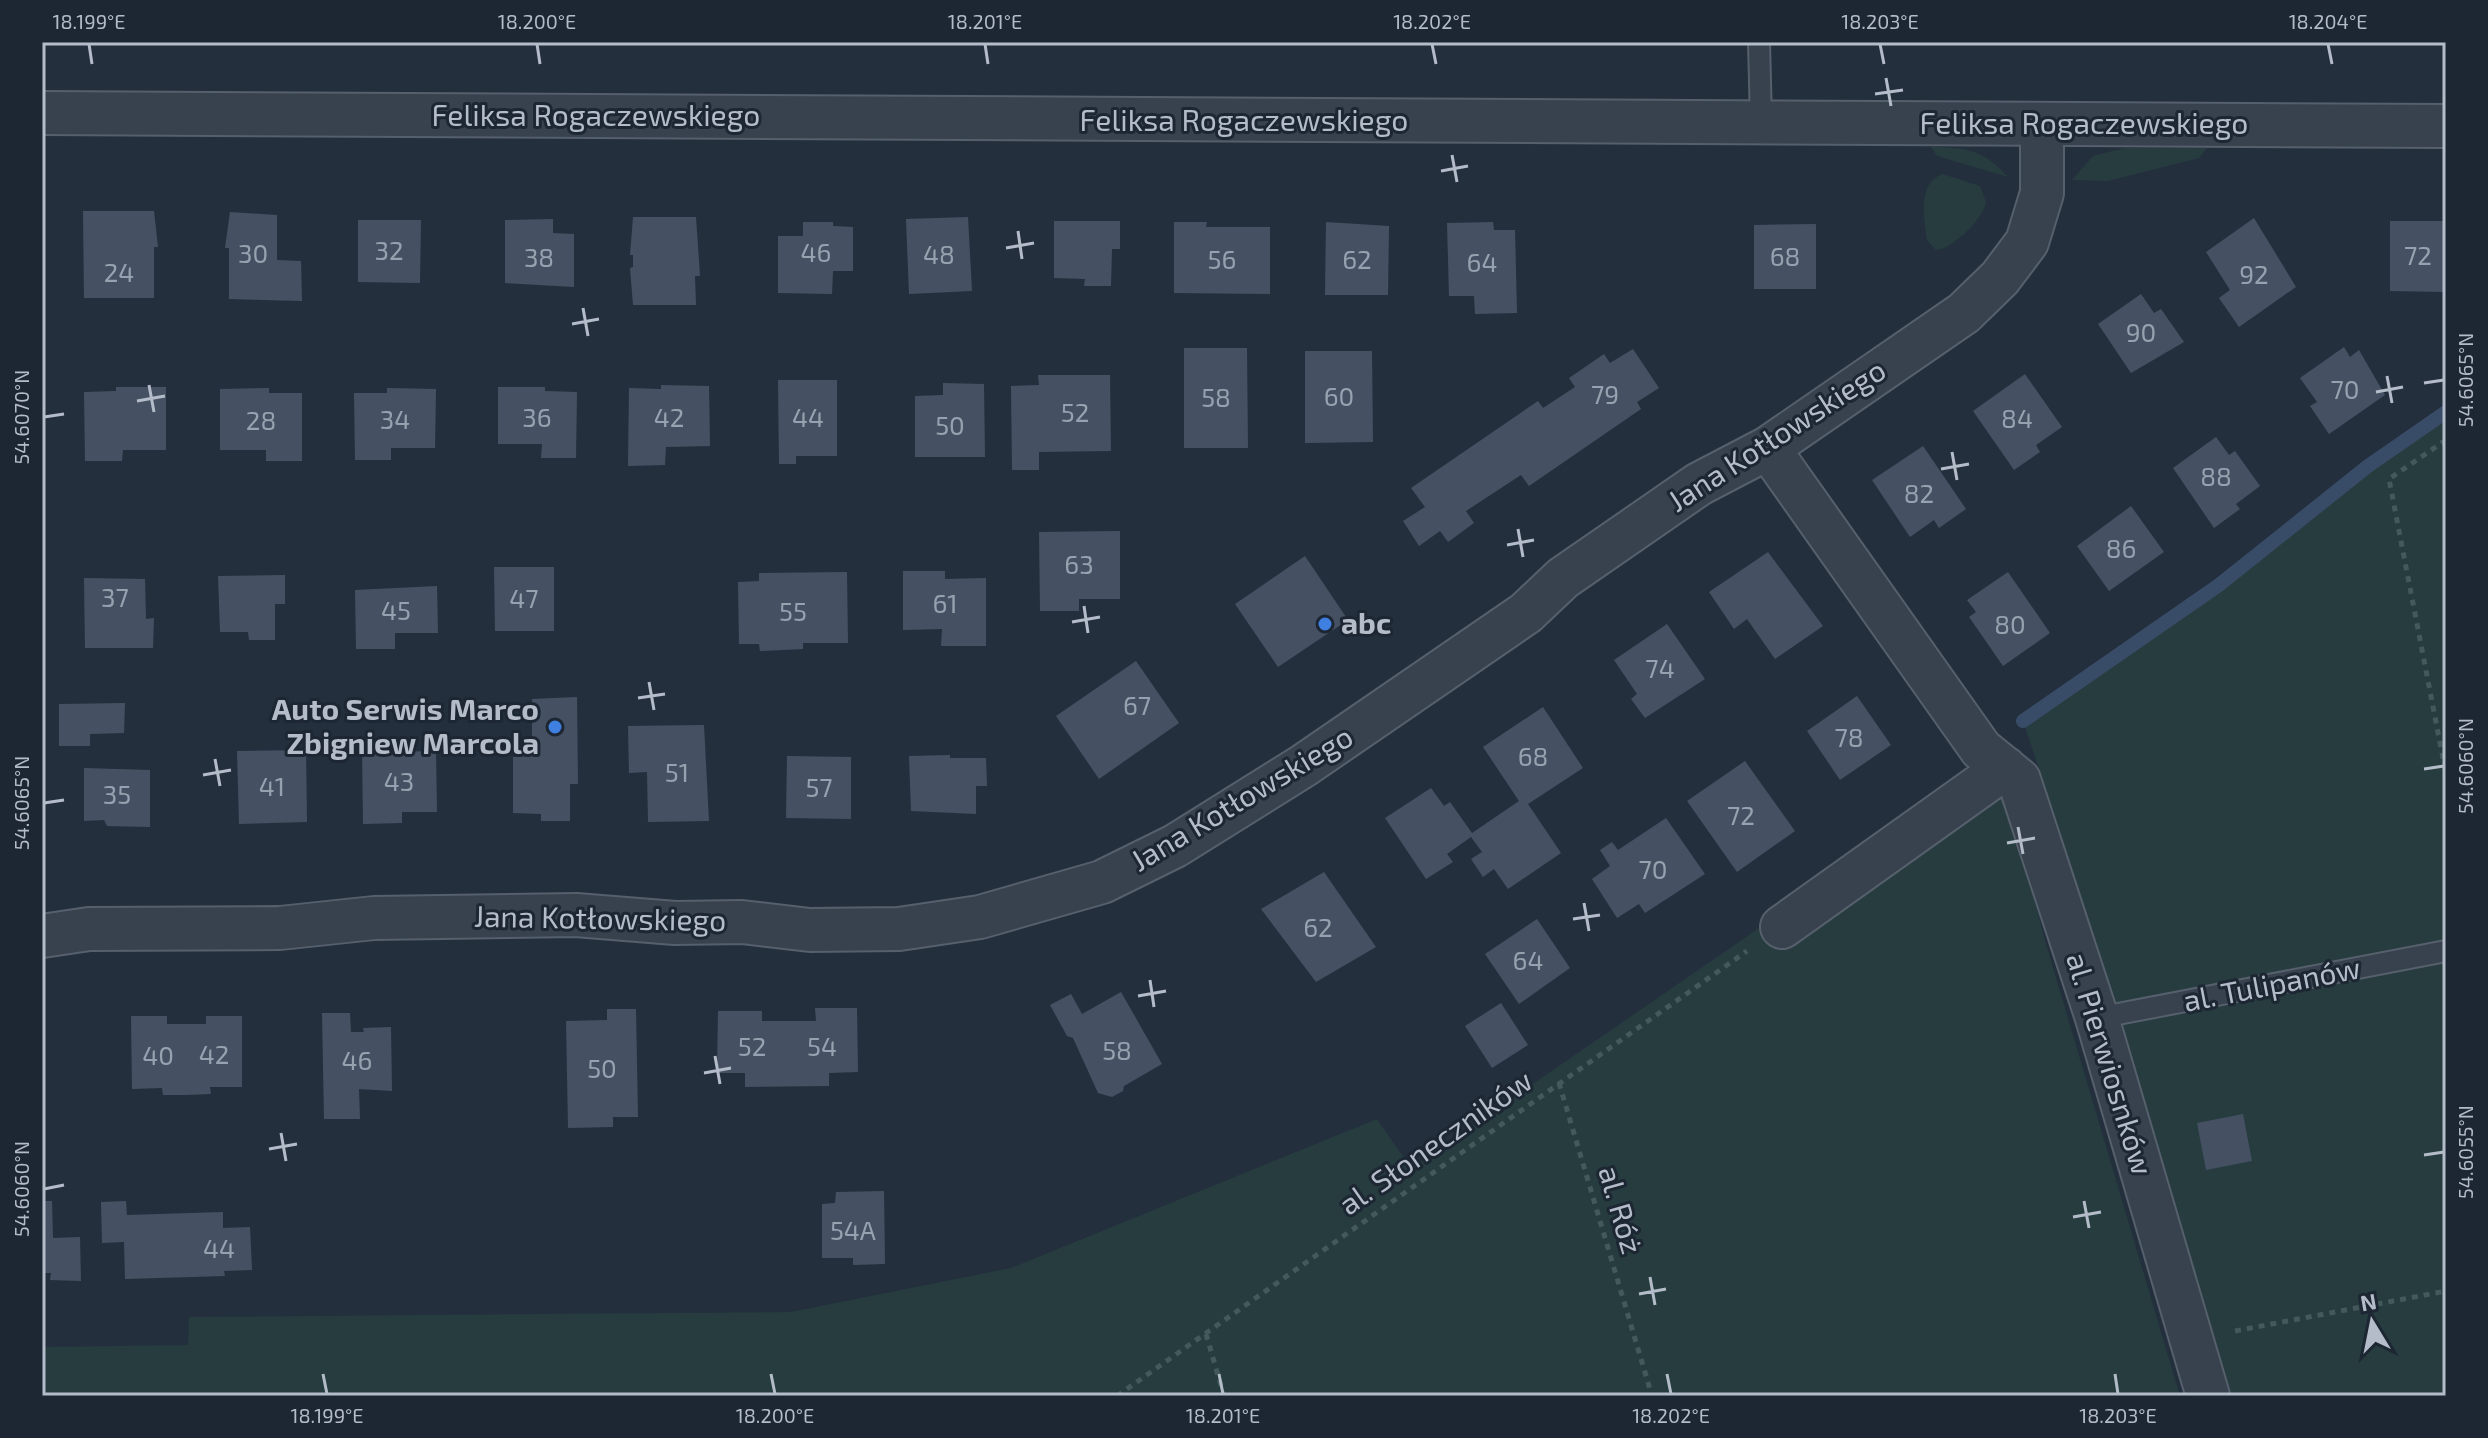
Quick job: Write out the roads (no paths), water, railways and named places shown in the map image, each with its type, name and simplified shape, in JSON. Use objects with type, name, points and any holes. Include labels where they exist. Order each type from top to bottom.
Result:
[{"type":"street","name":"Feliksa Rogaczewskiego","points":[[42,113],[2446,126]]},
{"type":"street","name":"Jana Kotłowskiego","points":[[42,936],[89,929],[280,928],[374,918],[576,915],[675,923],[742,922],[810,930],[899,929],[980,917],[1102,882],[1175,846],[1303,766],[1513,622],[1563,578],[1699,484],[1768,448],[1964,313],[2000,278],[2027,242],[2042,193],[2042,124]]},
{"type":"street","name":"al. Pierwiosnków","points":[[1768,448],[1993,759],[2019,780],[2097,1018],[2208,1396]]},
{"type":"street","points":[[1782,927],[1993,759]]},
{"type":"lane","points":[[1759,42],[1761,122]]},
{"type":"lane","name":"al. Tulipanów","points":[[2097,1018],[2446,951]]},
{"type":"waterway","points":[[2023,721],[2219,585],[2368,466],[2446,412]]},
{"type":"place","name":"abc","points":[[1325,624]]},
{"type":"place","name":"Auto Serwis Marco Zbigniew Marcola","points":[[555,727]]}]
